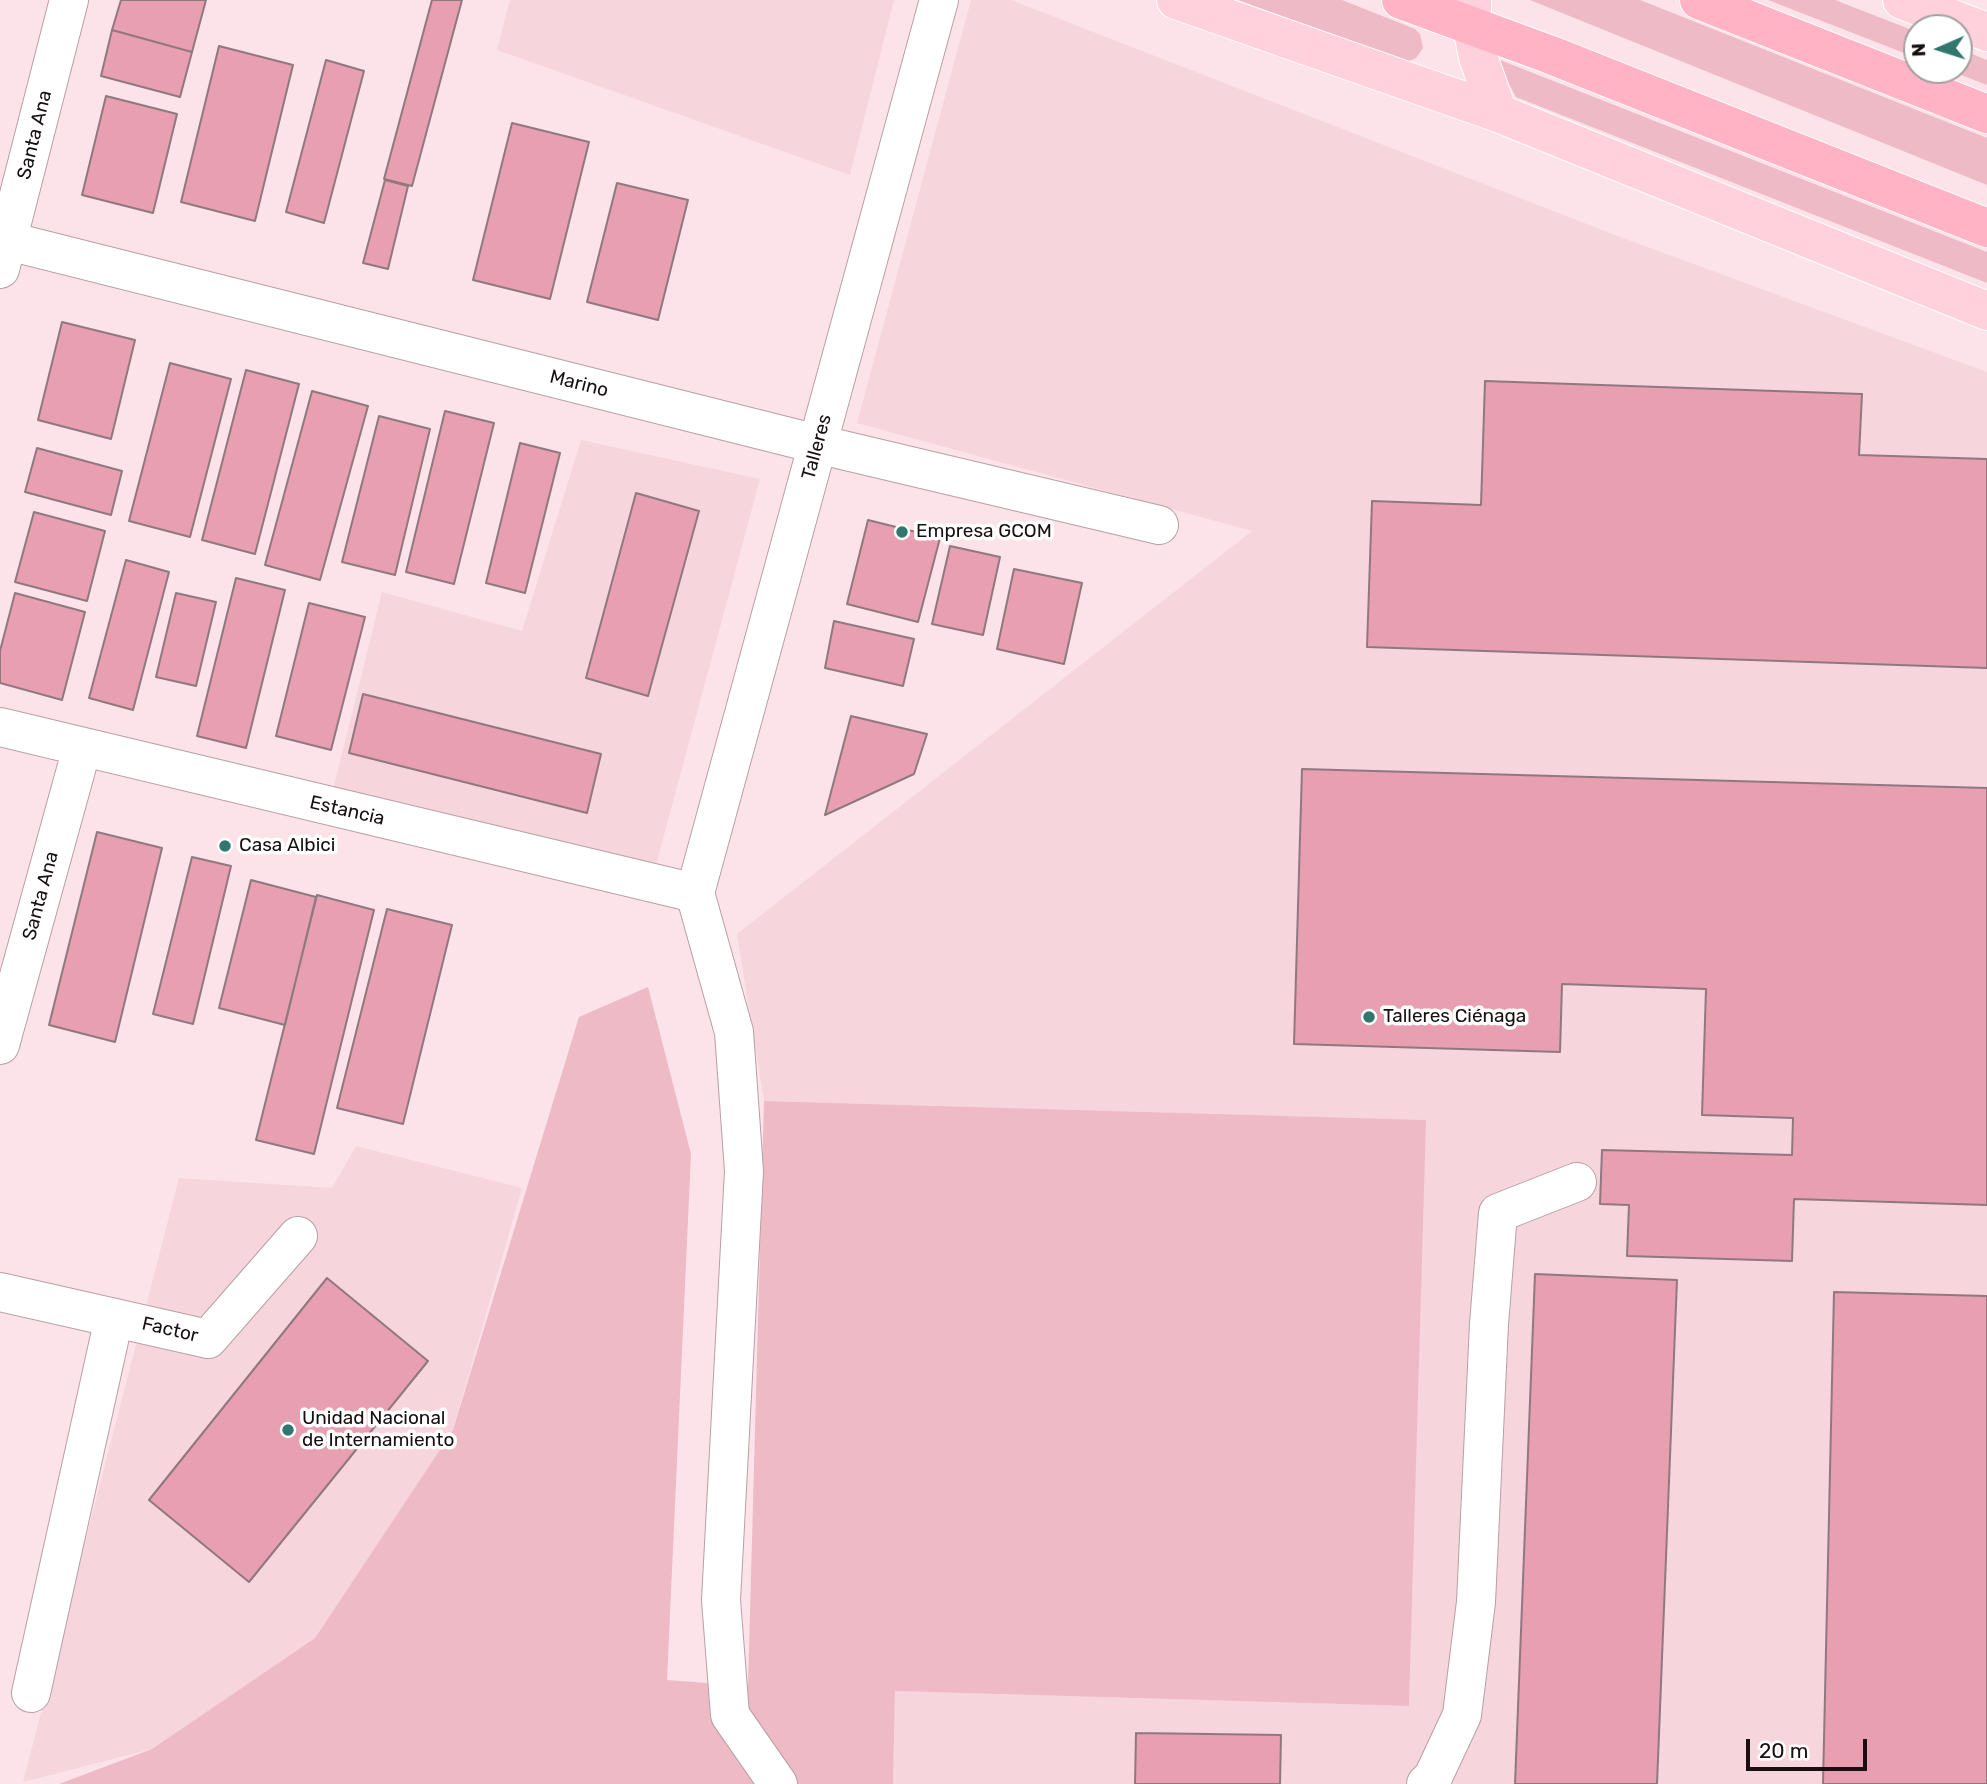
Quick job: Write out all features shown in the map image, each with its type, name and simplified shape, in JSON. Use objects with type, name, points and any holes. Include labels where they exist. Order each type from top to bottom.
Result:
[{"type":"highway","points":[[1401,0],[1472,14],[1551,55],[1987,228]]},
{"type":"highway","points":[[1699,0],[1987,114]]},
{"type":"main road","points":[[1176,0],[1498,113],[1987,311]]},
{"type":"main road","points":[[1902,0],[1981,30]]},
{"type":"main road","points":[[1942,0],[1981,30]]},
{"type":"main road","points":[[1472,14],[1481,66],[1498,113]]},
{"type":"street","name":"Santa Ana","points":[[3,249],[69,0]]},
{"type":"street","name":"Talleres","points":[[695,893],[939,0]]},
{"type":"street","name":"Marino","points":[[3,249],[1159,526]]},
{"type":"street","name":"Estancia","points":[[0,727],[695,893]]},
{"type":"street","name":"Santa Ana","points":[[0,1045],[82,748]]},
{"type":"street","points":[[695,893],[734,1032],[744,1171],[721,1600],[730,1715],[778,1784]]},
{"type":"street","points":[[1426,1784],[1433,1777],[1462,1715],[1476,1602],[1497,1213],[1577,1182]]},
{"type":"street","name":"Factor","points":[[0,1292],[208,1339],[298,1236]]},
{"type":"street","points":[[31,1693],[114,1318]]},
{"type":"shaded area","points":[[510,0],[894,0],[850,175],[497,50]]},
{"type":"shaded area","name":"Talleres Ciénaga","points":[[971,0],[1011,0],[1615,235],[1987,372],[1987,1784],[893,1784],[895,1691],[1409,1706],[1425,1120],[764,1101],[737,934],[1252,531],[857,423]]},
{"type":"shaded area","points":[[1238,0],[1342,0],[1415,29],[1420,34],[1423,48],[1416,58],[1402,61]]},
{"type":"shaded area","points":[[1530,0],[1640,0],[1987,138],[1987,185]]},
{"type":"shaded area","points":[[1768,0],[1835,0],[1903,27],[1903,53]]},
{"type":"shaded area","points":[[1973,54],[1987,60],[1987,85],[1973,80]]},
{"type":"shaded area","points":[[1495,58],[1987,252],[1987,283],[1516,97]]},
{"type":"shaded area","points":[[581,440],[760,479],[653,876],[333,790],[382,592],[522,631]]},
{"type":"shaded area","points":[[648,987],[691,1154],[667,1680],[748,1686],[764,1101],[1426,1120],[1409,1706],[895,1691],[893,1784],[59,1784],[152,1749],[315,1638],[453,1430],[579,1017]]},
{"type":"shaded area","points":[[356,1146],[522,1188],[453,1430],[315,1638],[152,1749],[23,1782],[179,1178],[332,1188]]},
{"type":"building","points":[[121,0],[206,0],[192,52],[112,30]]},
{"type":"building","points":[[432,0],[462,0],[412,186],[384,179]]},
{"type":"building","points":[[112,30],[192,52],[180,97],[101,76]]},
{"type":"building","points":[[219,46],[293,65],[255,221],[181,202]]},
{"type":"building","points":[[326,60],[364,71],[324,223],[286,212]]},
{"type":"building","points":[[106,96],[177,114],[153,213],[82,195]]},
{"type":"building","points":[[512,123],[589,142],[550,299],[473,280]]},
{"type":"building","points":[[385,180],[408,186],[388,269],[363,263]]},
{"type":"building","points":[[617,183],[688,200],[658,320],[587,302]]},
{"type":"building","points":[[62,322],[135,340],[111,439],[38,420]]},
{"type":"building","points":[[170,363],[231,379],[190,537],[129,521]]},
{"type":"building","points":[[246,370],[299,384],[255,554],[202,540]]},
{"type":"building","points":[[1485,381],[1862,394],[1859,455],[1987,459],[1987,668],[1367,647],[1372,501],[1481,505]]},
{"type":"building","points":[[312,391],[368,406],[320,580],[265,565]]},
{"type":"building","points":[[445,411],[494,423],[454,584],[406,572]]},
{"type":"building","points":[[379,416],[430,429],[395,575],[342,562]]},
{"type":"building","points":[[520,443],[560,453],[525,593],[486,583]]},
{"type":"building","points":[[37,448],[122,471],[111,515],[25,492]]},
{"type":"building","points":[[636,493],[699,511],[648,696],[586,678]]},
{"type":"building","points":[[34,512],[105,531],[87,601],[15,582]]},
{"type":"building","points":[[868,520],[940,538],[918,622],[847,604]]},
{"type":"building","points":[[950,546],[1000,557],[983,635],[932,624]]},
{"type":"building","points":[[126,560],[169,572],[133,710],[89,698]]},
{"type":"building","points":[[1014,569],[1082,583],[1064,664],[997,649]]},
{"type":"building","points":[[236,578],[285,590],[246,748],[197,736]]},
{"type":"building","points":[[15,593],[85,612],[62,700],[0,683],[0,651]]},
{"type":"building","points":[[176,593],[216,602],[196,686],[156,677]]},
{"type":"building","points":[[309,603],[365,617],[331,750],[276,736]]},
{"type":"building","points":[[834,621],[914,639],[903,686],[825,668]]},
{"type":"building","points":[[363,694],[601,754],[587,813],[349,753]]},
{"type":"building","points":[[851,716],[927,734],[914,774],[825,815]]},
{"type":"building","points":[[1302,769],[1987,788],[1987,1205],[1794,1199],[1792,1261],[1627,1256],[1629,1205],[1600,1204],[1602,1150],[1792,1155],[1793,1118],[1702,1115],[1706,989],[1562,984],[1560,1052],[1294,1044]]},
{"type":"building","points":[[97,832],[162,848],[115,1042],[49,1025]]},
{"type":"building","points":[[192,857],[231,866],[193,1024],[153,1014]]},
{"type":"building","points":[[251,880],[316,897],[285,1025],[219,1008]]},
{"type":"building","points":[[317,895],[374,910],[314,1154],[256,1140]]},
{"type":"building","points":[[387,909],[452,925],[403,1124],[337,1108]]},
{"type":"building","points":[[1535,1274],[1677,1280],[1657,1784],[1515,1784]]},
{"type":"building","name":"Unidad Nacional de Internamiento","points":[[327,1278],[428,1361],[249,1582],[149,1500]]},
{"type":"building","points":[[1834,1292],[1987,1296],[1987,1784],[1823,1784]]},
{"type":"building","points":[[1136,1733],[1281,1735],[1280,1784],[1135,1784]]},
{"type":"place","name":"Empresa GCOM","points":[[902,532]]},
{"type":"place","name":"Casa Albici","points":[[225,846]]},
{"type":"place","name":"Talleres Ciénaga","points":[[1369,1017]]},
{"type":"place","name":"Unidad Nacional de Internamiento","points":[[288,1430]]}]
